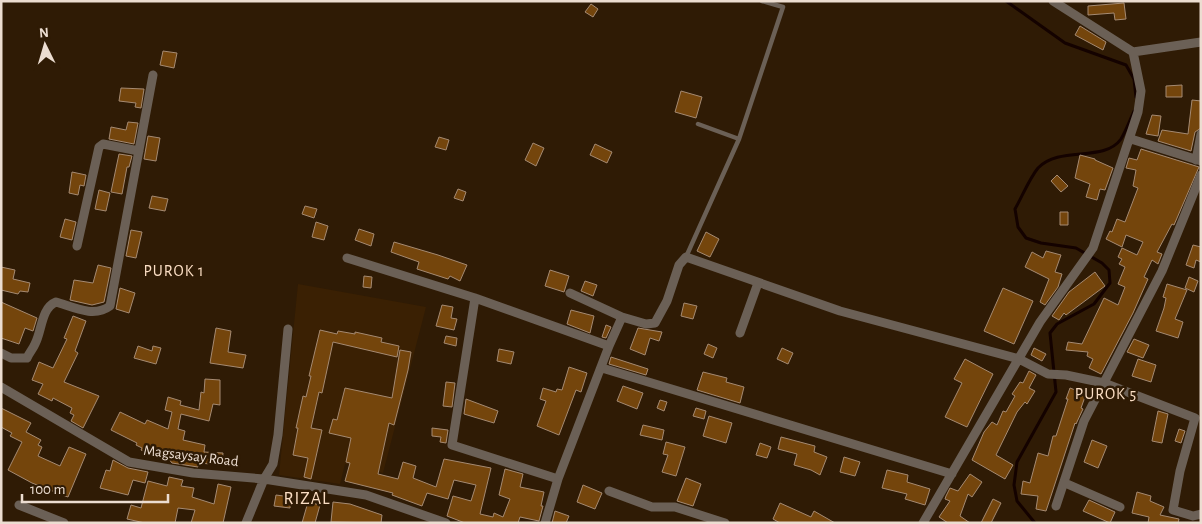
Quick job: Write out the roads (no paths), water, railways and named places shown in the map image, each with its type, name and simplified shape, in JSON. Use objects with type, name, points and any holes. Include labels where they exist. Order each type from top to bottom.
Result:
[{"type":"street","points":[[1053,1],[1133,52],[1201,42]]},
{"type":"street","points":[[923,523],[1054,301],[1086,261],[1093,248],[1131,139],[1141,91],[1133,52]]},
{"type":"street","points":[[1,353],[11,358],[27,358],[36,344],[45,312],[56,302],[87,311],[104,310],[110,306],[153,75]]},
{"type":"street","points":[[1131,139],[1198,161],[1201,134]]},
{"type":"street","points":[[76,246],[99,147],[103,144],[139,151]]},
{"type":"street","points":[[1056,506],[1084,421],[1104,384],[1123,342],[1162,271],[1201,175]]},
{"type":"street","points":[[347,258],[475,298],[609,346]]},
{"type":"street","points":[[570,293],[622,317],[646,324],[656,323],[667,301],[679,265],[686,258],[840,311],[1019,359],[1048,374],[1066,375],[1104,384],[1195,418],[1180,471],[1173,510],[1193,516],[1201,514]]},
{"type":"street","points":[[740,333],[758,283]]},
{"type":"street","points":[[475,298],[452,445],[558,479]]},
{"type":"street","points":[[545,523],[558,479],[622,317]]},
{"type":"street","points":[[246,523],[264,479],[273,464],[278,435],[288,329]]},
{"type":"street","points":[[602,368],[952,474]]},
{"type":"street","name":"Magsaysay Road","points":[[2,389],[130,462],[193,473],[264,479],[366,495],[446,523]]},
{"type":"street","points":[[1065,483],[1120,507]]},
{"type":"street","points":[[609,491],[652,507],[675,507],[725,523]]},
{"type":"street","points":[[19,505],[64,523]]},
{"type":"lane","points":[[686,258],[739,139],[783,7],[762,1]]},
{"type":"lane","points":[[698,124],[739,139]]},
{"type":"waterway","points":[[1006,1],[1065,43],[1126,65],[1134,79],[1136,97]]},
{"type":"waterway","points":[[1035,523],[1017,501],[1014,485],[1017,462],[1056,392],[1050,333],[1057,324],[1094,304],[1110,283],[1109,270],[1102,263],[1076,248],[1041,243],[1026,238],[1018,227],[1015,209],[1038,168],[1047,161],[1058,157],[1093,153],[1113,146],[1123,136],[1134,111]]},
{"type":"district","name":"PUROK 1","points":[[174,271]]},
{"type":"district","name":"PUROK 5","points":[[1106,394]]},
{"type":"district","name":"RIZAL","points":[[307,499]]}]
